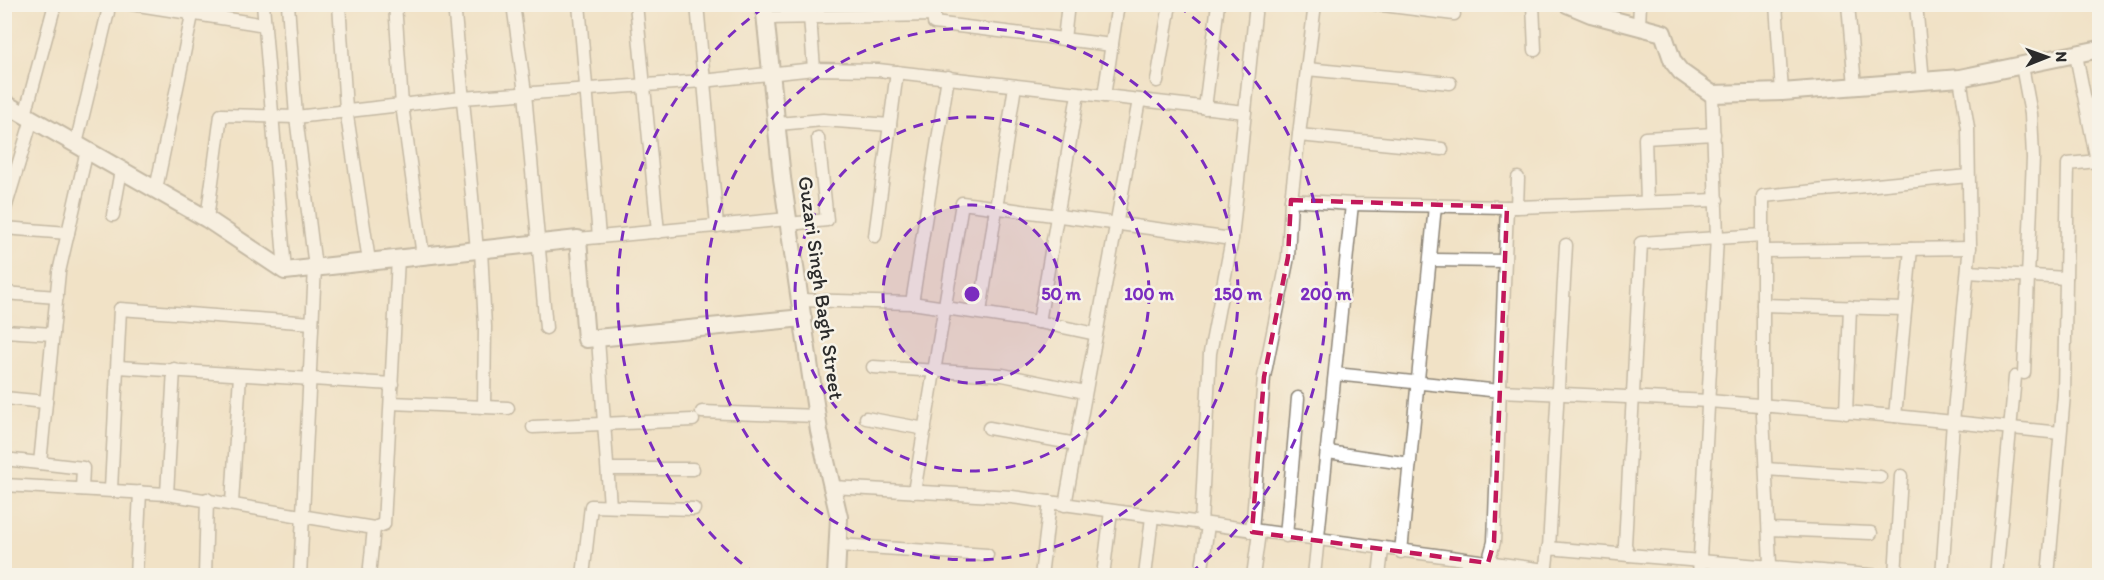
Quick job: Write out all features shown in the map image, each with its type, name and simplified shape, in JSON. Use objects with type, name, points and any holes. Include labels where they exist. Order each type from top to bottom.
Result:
[{"type":"street","points":[[4,212],[55,4]]},
{"type":"street","points":[[132,4],[265,26]]},
{"type":"street","points":[[263,4],[285,271]]},
{"type":"street","points":[[288,4],[296,117],[315,267],[300,576]]},
{"type":"street","points":[[339,4],[346,109],[369,261]]},
{"type":"street","points":[[395,4],[402,105],[423,256]]},
{"type":"street","points":[[454,4],[485,327],[484,407]]},
{"type":"street","points":[[513,4],[525,93],[546,328]]},
{"type":"street","points":[[579,4],[599,237]]},
{"type":"street","points":[[636,4],[642,86],[658,232]]},
{"type":"street","points":[[697,4],[717,226]]},
{"type":"street","points":[[1064,39],[1068,4]]},
{"type":"street","points":[[1104,96],[1118,4]]},
{"type":"street","points":[[1157,81],[1170,4]]},
{"type":"street","points":[[1205,108],[1218,4]]},
{"type":"street","points":[[1201,576],[1210,353],[1232,239],[1256,4]]},
{"type":"street","points":[[1253,576],[1264,377],[1288,257],[1291,200],[1315,4]]},
{"type":"street","points":[[1375,4],[1454,14]]},
{"type":"street","points":[[1533,4],[1535,50]]},
{"type":"street","points":[[1567,4],[1663,33],[1673,62],[1680,72],[1712,94],[1782,92],[1960,78],[2100,49]]},
{"type":"street","points":[[1639,26],[1641,4]]},
{"type":"street","points":[[1776,4],[1782,92]]},
{"type":"street","points":[[1848,4],[1855,86]]},
{"type":"street","points":[[1916,4],[1923,81]]},
{"type":"street","points":[[809,10],[814,69]]},
{"type":"street","points":[[765,11],[912,10],[934,15],[934,23],[1112,45]]},
{"type":"street","name":"Guzari Singh Bagh Street","points":[[765,11],[770,72],[800,300],[817,416],[839,517],[836,576]]},
{"type":"street","points":[[40,463],[57,297],[81,147],[108,12]]},
{"type":"street","points":[[156,189],[192,15]]},
{"type":"street","points":[[2048,576],[2060,433],[2068,164],[2097,161],[2076,55]]},
{"type":"street","points":[[1996,576],[2009,428],[2020,375],[2029,276],[2033,158],[2031,114],[2022,66]]},
{"type":"street","points":[[207,219],[221,115],[296,117],[346,109],[462,98],[703,81],[814,69],[897,72],[948,77],[1245,112]]},
{"type":"street","points":[[1307,69],[1450,83]]},
{"type":"street","points":[[875,236],[897,72]]},
{"type":"street","points":[[912,303],[948,77]]},
{"type":"street","points":[[1942,576],[1953,422],[1970,248],[1968,128],[1960,78]]},
{"type":"street","points":[[980,312],[1014,86]]},
{"type":"street","points":[[1039,322],[1078,94]]},
{"type":"street","points":[[1699,576],[1717,237],[1712,94]]},
{"type":"street","points":[[1065,505],[1140,100]]},
{"type":"street","points":[[4,103],[207,219],[285,271],[599,237],[717,226],[827,220],[818,138]]},
{"type":"street","points":[[777,124],[823,120],[890,125]]},
{"type":"street","points":[[1647,202],[1645,138],[1714,134]]},
{"type":"street","points":[[1299,135],[1442,149]]},
{"type":"street","points":[[113,215],[122,170]]},
{"type":"street","points":[[1770,564],[1763,407],[1763,196],[1968,177]]},
{"type":"street","points":[[1488,563],[1494,542],[1505,261],[1518,178]]},
{"type":"street","points":[[1291,200],[1352,204],[1512,207],[1717,200]]},
{"type":"street","points":[[914,492],[947,307],[962,203],[1232,239]]},
{"type":"street","points":[[1314,576],[1352,204]]},
{"type":"street","points":[[1401,552],[1435,206]]},
{"type":"street","points":[[4,228],[68,233]]},
{"type":"street","points":[[1629,555],[1625,545],[1641,243],[1763,235]]},
{"type":"street","points":[[578,239],[585,338],[598,339],[803,318]]},
{"type":"street","points":[[832,487],[1012,497],[1286,537],[1488,563],[1545,573],[1549,548],[1566,245]]},
{"type":"street","points":[[1763,251],[1970,248]]},
{"type":"street","points":[[1895,416],[1911,249]]},
{"type":"street","points":[[4,485],[111,489],[167,494],[374,528],[384,524],[398,258]]},
{"type":"street","points":[[1434,260],[1505,261]]},
{"type":"street","points":[[1968,272],[2066,278]]},
{"type":"street","points":[[4,293],[57,297]]},
{"type":"street","points":[[800,300],[912,303],[947,307],[1096,334]]},
{"type":"street","points":[[1763,305],[1905,309]]},
{"type":"street","points":[[1846,413],[1850,307]]},
{"type":"street","points":[[111,489],[120,309],[312,323]]},
{"type":"street","points":[[4,331],[53,334]]},
{"type":"street","points":[[598,339],[610,506]]},
{"type":"street","points":[[118,366],[392,384]]},
{"type":"street","points":[[873,367],[936,369],[1003,375],[1085,392]]},
{"type":"street","points":[[167,494],[174,369]]},
{"type":"street","points":[[1335,374],[1500,391],[1709,401],[1895,416],[2060,433]]},
{"type":"street","points":[[232,503],[240,375]]},
{"type":"street","points":[[4,398],[46,402]]},
{"type":"street","points":[[1286,537],[1299,398]]},
{"type":"street","points":[[391,403],[508,408]]},
{"type":"street","points":[[533,427],[698,416],[817,416]]},
{"type":"street","points":[[866,418],[925,429]]},
{"type":"street","points":[[989,428],[1076,444]]},
{"type":"street","points":[[1328,452],[1410,464]]},
{"type":"street","points":[[4,459],[84,468],[82,489]]},
{"type":"street","points":[[608,469],[693,469]]},
{"type":"street","points":[[1766,469],[1880,477]]},
{"type":"street","points":[[1895,576],[1901,477]]},
{"type":"street","points":[[136,576],[140,492]]},
{"type":"street","points":[[205,576],[207,500]]},
{"type":"street","points":[[1041,576],[1050,502]]},
{"type":"street","points":[[583,576],[591,506],[694,510]]},
{"type":"street","points":[[1103,576],[1111,511]]},
{"type":"street","points":[[1145,576],[1152,517]]},
{"type":"street","points":[[369,576],[374,528]]},
{"type":"street","points":[[1769,529],[1871,533]]},
{"type":"street","points":[[839,545],[987,555]]},
{"type":"street","points":[[1549,548],[1698,562],[1755,570],[1770,564],[1881,576]]},
{"type":"street","points":[[1379,576],[1382,550]]},
{"type":"highlighted area","points":[[1291,200],[1507,207],[1494,542],[1488,563],[1252,532],[1264,377],[1288,257]]}]
